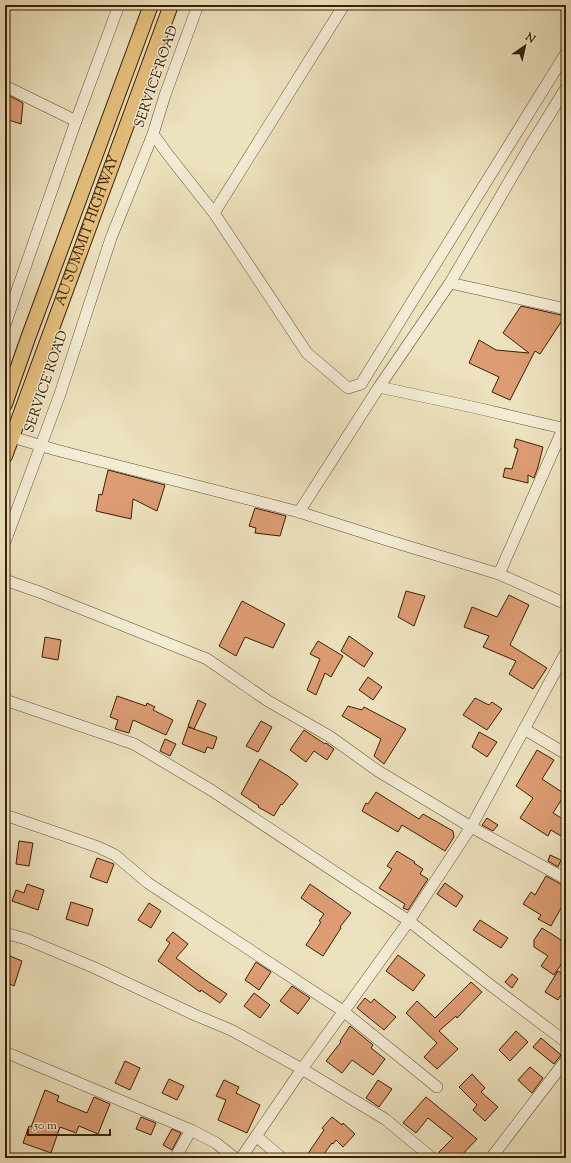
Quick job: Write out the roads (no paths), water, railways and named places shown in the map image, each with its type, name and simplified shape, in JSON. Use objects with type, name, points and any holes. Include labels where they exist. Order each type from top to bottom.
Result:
[{"type":"main road","name":"AU SUMMIT HIGHWAY","points":[[5,404],[151,5]]},
{"type":"main road","name":"AU SUMMIT HIGHWAY","points":[[5,456],[171,5]]},
{"type":"street","points":[[5,325],[76,121],[119,5]]},
{"type":"street","name":"SERVICE ROAD","points":[[5,542],[62,386],[111,238],[153,134],[165,95],[198,5]]},
{"type":"street","points":[[214,213],[344,5]]},
{"type":"street","points":[[153,134],[214,213],[307,353],[348,388],[361,384],[566,53]]},
{"type":"street","points":[[5,86],[76,121]]},
{"type":"street","points":[[299,512],[379,387],[450,283],[530,146],[566,88]]},
{"type":"street","points":[[450,283],[566,309]]},
{"type":"street","points":[[379,387],[565,426],[499,574]]},
{"type":"street","points":[[12,437],[41,446],[299,512],[499,574],[566,604]]},
{"type":"street","points":[[5,580],[50,596],[207,659],[268,700],[329,736],[378,771],[471,827],[566,879]]},
{"type":"street","points":[[241,1158],[302,1069],[409,921],[471,827],[566,652]]},
{"type":"street","points":[[5,700],[134,744],[211,790],[409,921],[566,1042]]},
{"type":"street","points":[[524,729],[566,754]]},
{"type":"street","points":[[5,815],[98,847],[115,855],[148,883],[344,1011],[437,1087]]},
{"type":"street","points":[[5,933],[26,939],[95,968],[195,1015],[231,1030],[302,1069],[385,1119],[432,1158]]},
{"type":"street","points":[[5,1052],[191,1130],[216,1143],[235,1158]]},
{"type":"street","points":[[491,1158],[566,1060]]},
{"type":"street","points":[[175,1158],[191,1130]]},
{"type":"street","points":[[256,1136],[282,1158]]}]
